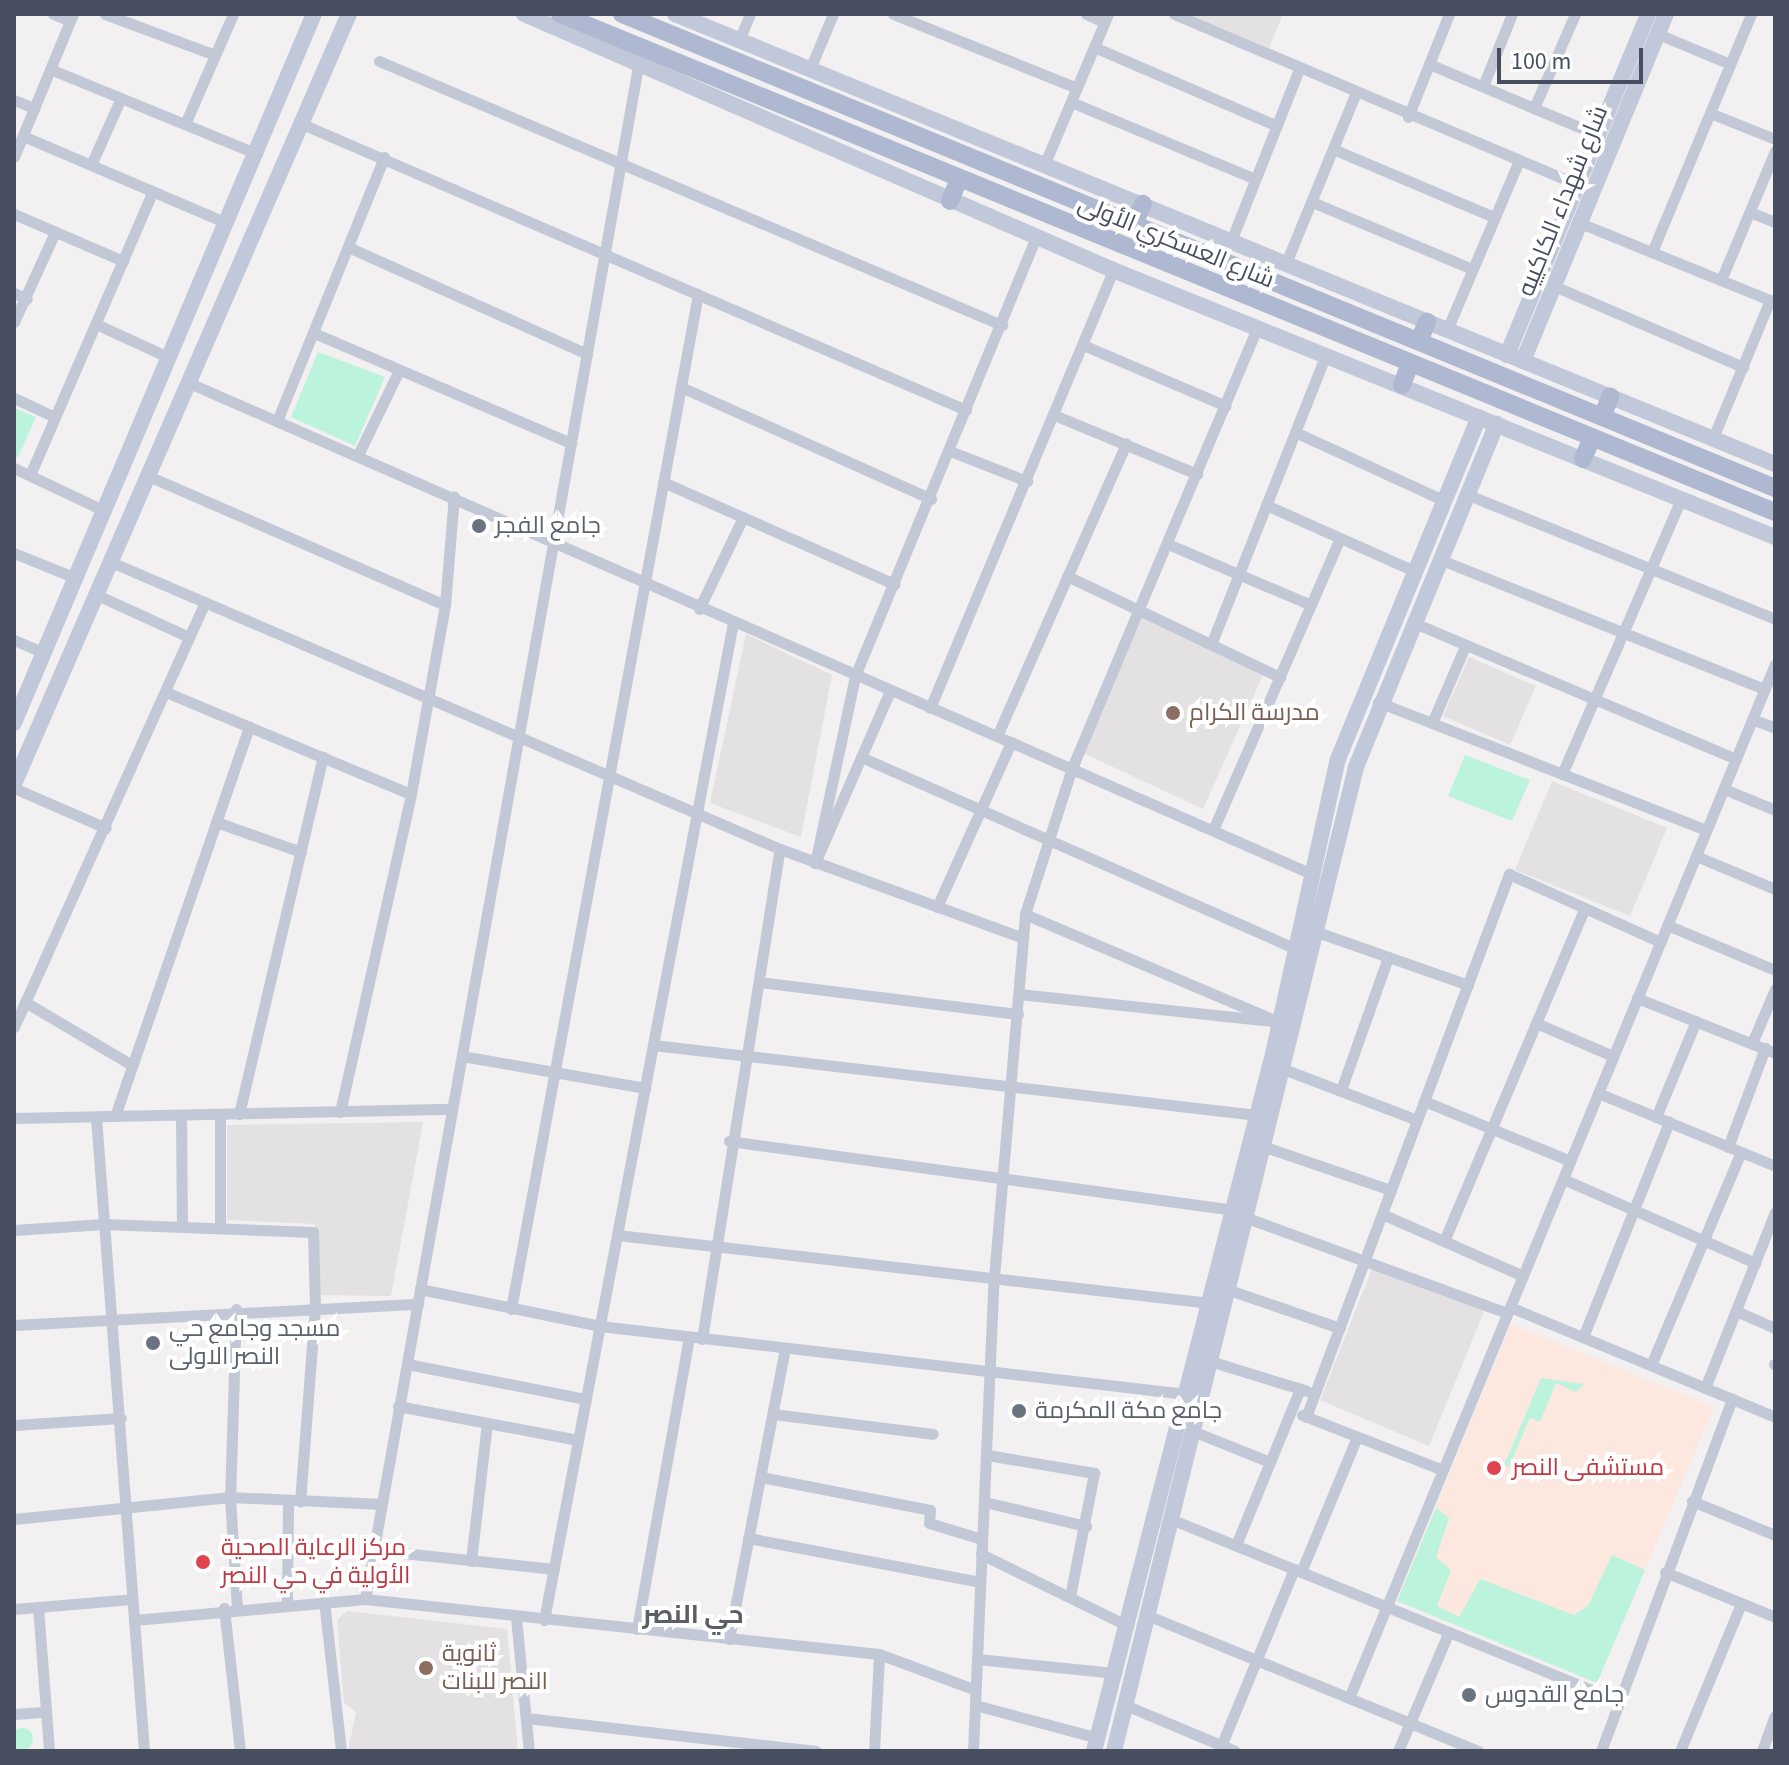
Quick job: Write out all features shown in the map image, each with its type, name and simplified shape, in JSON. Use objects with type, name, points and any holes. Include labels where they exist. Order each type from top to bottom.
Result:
[{"type":"main road","name":"شارع العسكري الأولى","points":[[560,14],[1775,512]]},
{"type":"main road","name":"شارع العسكري الأولى","points":[[622,14],[650,19],[1134,224],[1775,488]]},
{"type":"main road","points":[[950,201],[959,179]]},
{"type":"main road","points":[[1134,224],[1143,204]]},
{"type":"main road","points":[[1419,341],[1427,322]]},
{"type":"main road","points":[[1402,385],[1410,363]]},
{"type":"main road","points":[[1488,395],[1497,374]]},
{"type":"main road","points":[[1508,403],[1518,382]]},
{"type":"main road","points":[[1602,417],[1610,397]]},
{"type":"main road","points":[[1583,459],[1592,438]]},
{"type":"street","points":[[14,157],[72,18],[53,14]]},
{"type":"street","points":[[105,14],[215,55]]},
{"type":"street","points":[[185,124],[233,14]]},
{"type":"street","points":[[106,828],[14,786],[146,475],[349,14]]},
{"type":"street","points":[[524,14],[638,67],[1113,270],[1775,537]]},
{"type":"street","points":[[675,14],[1775,464]]},
{"type":"street","points":[[739,40],[750,14]]},
{"type":"street","points":[[810,69],[833,14]]},
{"type":"street","points":[[893,14],[1077,88]]},
{"type":"street","points":[[1045,163],[1106,18],[1086,14]]},
{"type":"street","points":[[1174,14],[1300,67],[1355,95],[1578,185]]},
{"type":"street","points":[[1408,117],[1449,14]]},
{"type":"street","points":[[1483,86],[1512,14]]},
{"type":"street","points":[[1534,108],[1575,14]]},
{"type":"street","points":[[1515,358],[1578,185],[1648,14]]},
{"type":"street","name":"شارع شهداء الكاكييه","points":[[1515,358],[1554,286],[1666,14]]},
{"type":"street","points":[[1652,252],[1751,14]]},
{"type":"street","points":[[14,723],[257,154],[308,16]]},
{"type":"street","points":[[1658,34],[1730,64]]},
{"type":"street","points":[[1094,47],[1277,126]]},
{"type":"street","points":[[379,61],[620,166],[1002,325]]},
{"type":"street","points":[[1429,64],[1598,135]]},
{"type":"street","points":[[365,1599],[638,67]]},
{"type":"street","points":[[1231,241],[1300,67]]},
{"type":"street","points":[[50,69],[257,154]]},
{"type":"street","points":[[1286,263],[1355,95]]},
{"type":"street","points":[[91,165],[121,98]]},
{"type":"street","points":[[14,100],[34,108]]},
{"type":"street","points":[[1071,102],[1255,179]]},
{"type":"street","points":[[1710,113],[1775,139]]},
{"type":"street","points":[[302,124],[384,157],[604,257],[698,294],[966,410]]},
{"type":"street","points":[[23,136],[227,223]]},
{"type":"street","points":[[1333,149],[1494,217]]},
{"type":"street","points":[[1721,280],[1775,151]]},
{"type":"street","points":[[277,421],[384,157]]},
{"type":"street","points":[[1447,330],[1518,163]]},
{"type":"street","points":[[30,475],[153,191]]},
{"type":"street","points":[[1312,202],[1472,269]]},
{"type":"street","points":[[1750,212],[1775,222]]},
{"type":"street","points":[[14,214],[123,261]]},
{"type":"street","points":[[1580,223],[1772,301],[1713,438]]},
{"type":"street","points":[[14,322],[55,232]]},
{"type":"street","points":[[815,863],[855,676],[931,499],[1036,237]]},
{"type":"street","points":[[348,247],[587,354]]},
{"type":"street","points":[[930,708],[1113,270]]},
{"type":"street","points":[[1554,286],[1743,367]]},
{"type":"street","points":[[14,293],[27,299]]},
{"type":"street","points":[[511,1309],[698,294]]},
{"type":"street","points":[[96,324],[170,358]]},
{"type":"street","points":[[973,1751],[994,1277],[1025,914],[1072,768],[1257,328]]},
{"type":"street","points":[[314,333],[571,443]]},
{"type":"street","points":[[1083,345],[1226,406]]},
{"type":"street","points":[[1212,642],[1325,356]]},
{"type":"street","points":[[358,455],[399,370]]},
{"type":"street","points":[[187,382],[554,539],[644,586],[1310,873]]},
{"type":"street","points":[[681,387],[931,499]]},
{"type":"street","points":[[14,398],[55,417]]},
{"type":"street","points":[[1054,415],[1197,474]]},
{"type":"street","points":[[975,1705],[1096,1744],[1234,1210],[1338,759],[1441,499],[1479,417]]},
{"type":"street","points":[[1114,1751],[1268,1148],[1317,932],[1378,702],[1497,424]]},
{"type":"street","points":[[1295,432],[1441,499]]},
{"type":"street","points":[[997,736],[1126,443]]},
{"type":"street","points":[[950,451],[1027,481]]},
{"type":"street","points":[[14,468],[105,511]]},
{"type":"street","points":[[1455,469],[1473,478]]},
{"type":"street","points":[[146,475],[445,605]]},
{"type":"street","points":[[663,482],[894,584]]},
{"type":"street","points":[[1466,494],[1775,619]]},
{"type":"street","points":[[340,1112],[411,794],[445,605],[454,496]]},
{"type":"street","points":[[1562,774],[1681,499]]},
{"type":"street","points":[[1266,505],[1412,570]]},
{"type":"street","points":[[699,609],[743,517]]},
{"type":"street","points":[[1213,830],[1340,538]]},
{"type":"street","points":[[1168,544],[1311,605]]},
{"type":"street","points":[[14,553],[76,578]]},
{"type":"street","points":[[1439,559],[1622,635],[1764,689]]},
{"type":"street","points":[[111,562],[780,849],[1023,938]]},
{"type":"street","points":[[1067,576],[1212,642],[1280,677]]},
{"type":"street","points":[[97,595],[189,637]]},
{"type":"street","points":[[14,1027],[168,693],[205,602]]},
{"type":"street","points":[[61,614],[84,623]]},
{"type":"street","points":[[1412,622],[1593,703],[1736,759]]},
{"type":"street","points":[[544,1620],[733,623]]},
{"type":"street","points":[[14,640],[44,653]]},
{"type":"street","points":[[1432,723],[1465,646]]},
{"type":"street","points":[[1349,1698],[1775,664]]},
{"type":"street","points":[[815,863],[890,691]]},
{"type":"street","points":[[168,693],[411,794]]},
{"type":"street","points":[[1378,702],[1706,830]]},
{"type":"street","points":[[1752,719],[1775,728]]},
{"type":"street","points":[[115,1116],[249,726]]},
{"type":"street","points":[[937,907],[1011,742]]},
{"type":"street","points":[[239,1114],[323,757]]},
{"type":"street","points":[[861,757],[1295,948]]},
{"type":"street","points":[[1724,789],[1775,810]]},
{"type":"street","points":[[216,822],[301,852]]},
{"type":"street","points":[[702,1339],[729,1141],[760,982],[780,849]]},
{"type":"street","points":[[1696,856],[1775,889]]},
{"type":"street","points":[[1306,1417],[1509,874],[1660,942]]},
{"type":"street","points":[[1444,1241],[1585,908]]},
{"type":"street","points":[[1025,914],[1279,1022]]},
{"type":"street","points":[[1667,925],[1775,970]]},
{"type":"street","points":[[1317,932],[1468,985]]},
{"type":"street","points":[[1341,1090],[1388,957]]},
{"type":"street","points":[[760,982],[1018,1014]]},
{"type":"street","points":[[1752,1043],[1775,989]]},
{"type":"street","points":[[1019,994],[1279,1022]]},
{"type":"street","points":[[1637,998],[1770,1050],[1728,1147]]},
{"type":"street","points":[[25,1002],[132,1065]]},
{"type":"street","points":[[1656,1117],[1696,1021]]},
{"type":"street","points":[[1536,1023],[1613,1056]]},
{"type":"street","points":[[653,1045],[1011,1089],[1257,1115]]},
{"type":"street","points":[[462,1056],[645,1088]]},
{"type":"street","points":[[1286,1070],[1417,1120]]},
{"type":"street","points":[[1598,1093],[1775,1166]]},
{"type":"street","points":[[1424,1101],[1570,1161]]},
{"type":"street","points":[[14,1118],[452,1109]]},
{"type":"street","points":[[220,1114],[220,1227]]},
{"type":"street","points":[[181,1115],[182,1226]]},
{"type":"street","points":[[96,1117],[121,1418],[123,1507],[144,1751]]},
{"type":"street","points":[[1583,1337],[1669,1122]]},
{"type":"street","points":[[729,1141],[1234,1210]]},
{"type":"street","points":[[1268,1148],[1391,1190]]},
{"type":"street","points":[[1651,1365],[1741,1152]]},
{"type":"street","points":[[1563,1179],[1755,1263]]},
{"type":"street","points":[[1705,1388],[1772,1228],[1775,1212]]},
{"type":"street","points":[[1382,1214],[1523,1276]]},
{"type":"street","points":[[1250,1219],[1367,1256],[1583,1337],[1775,1417]]},
{"type":"street","points":[[14,1230],[104,1224],[313,1232],[315,1307],[294,1501],[287,1601]]},
{"type":"street","points":[[617,1235],[714,1243],[1210,1303]]},
{"type":"street","points":[[420,1289],[600,1326],[1186,1394]]},
{"type":"street","points":[[1232,1291],[1340,1328]]},
{"type":"street","points":[[14,1325],[236,1309],[418,1304]]},
{"type":"street","points":[[236,1309],[230,1497],[237,1607]]},
{"type":"street","points":[[1736,1311],[1775,1328]]},
{"type":"street","points":[[637,1629],[689,1337]]},
{"type":"street","points":[[729,1639],[785,1348]]},
{"type":"street","points":[[1196,1357],[1315,1394]]},
{"type":"street","points":[[407,1364],[586,1399]]},
{"type":"street","points":[[1236,1545],[1300,1389]]},
{"type":"street","points":[[1601,1751],[1665,1572],[1732,1399]]},
{"type":"street","points":[[398,1406],[578,1440]]},
{"type":"street","points":[[1291,1411],[1443,1470]]},
{"type":"street","points":[[773,1414],[933,1434]]},
{"type":"street","points":[[14,1425],[121,1418]]},
{"type":"street","points":[[471,1561],[487,1423]]},
{"type":"street","points":[[1195,1432],[1270,1462]]},
{"type":"street","points":[[1220,1748],[1357,1437]]},
{"type":"street","points":[[987,1455],[1094,1473],[1070,1597]]},
{"type":"street","points":[[761,1477],[930,1510],[929,1523],[982,1539]]},
{"type":"street","points":[[14,1519],[230,1497],[382,1504]]},
{"type":"street","points":[[1692,1501],[1774,1532]]},
{"type":"street","points":[[985,1502],[1086,1526]]},
{"type":"street","points":[[1173,1520],[1298,1570],[1447,1636],[1618,1701]]},
{"type":"street","points":[[748,1538],[980,1582]]},
{"type":"street","points":[[374,1550],[554,1569]]},
{"type":"street","points":[[981,1554],[1128,1626]]},
{"type":"street","points":[[1665,1572],[1775,1617]]},
{"type":"street","points":[[14,1609],[132,1599]]},
{"type":"street","points":[[134,1620],[287,1601],[365,1599],[879,1654],[976,1690]]},
{"type":"street","points":[[324,1601],[341,1751]]},
{"type":"street","points":[[1680,1751],[1741,1604]]},
{"type":"street","points":[[38,1607],[49,1751]]},
{"type":"street","points":[[224,1608],[240,1751]]},
{"type":"street","points":[[1149,1616],[1478,1751]]},
{"type":"street","points":[[516,1617],[529,1751]]},
{"type":"street","points":[[1398,1751],[1447,1636]]},
{"type":"street","points":[[874,1751],[879,1654]]},
{"type":"street","points":[[977,1659],[1116,1673]]},
{"type":"street","points":[[1125,1705],[1220,1748],[1235,1751]]},
{"type":"street","points":[[14,1714],[46,1712]]},
{"type":"street","points":[[1762,1751],[1775,1716]]},
{"type":"street","points":[[526,1718],[816,1751]]},
{"type":"shaded area","points":[[1186,14],[1283,14],[1269,48]]},
{"type":"shaded area","name":"مدرسة الكرام","points":[[1142,618],[1264,673],[1203,809],[1083,753]]},
{"type":"shaded area","points":[[746,634],[832,675],[801,837],[710,803]]},
{"type":"shaded area","points":[[1469,657],[1536,686],[1510,745],[1443,716]]},
{"type":"shaded area","points":[[1552,781],[1667,828],[1630,916],[1515,870]]},
{"type":"shaded area","points":[[423,1122],[391,1296],[315,1295],[315,1224],[227,1220],[227,1125]]},
{"type":"shaded area","points":[[1373,1266],[1485,1309],[1429,1446],[1320,1400]]},
{"type":"shaded area","points":[[1511,1324],[1714,1407],[1597,1683],[1397,1601]]},
{"type":"shaded area","name":"ثانوية النصر للبنات","points":[[347,1611],[507,1629],[518,1751],[348,1751],[356,1712],[344,1703],[337,1620]]},
{"type":"green space","points":[[318,352],[385,377],[355,446],[291,417]]},
{"type":"green space","points":[[14,408],[36,417],[18,457],[14,455]]},
{"type":"green space","points":[[1465,755],[1530,780],[1512,821],[1448,796]]},
{"type":"green space","points":[[1541,1378],[1584,1384],[1576,1392],[1556,1383],[1540,1422],[1530,1418],[1509,1467],[1504,1465]]},
{"type":"green space","points":[[1436,1508],[1449,1518],[1436,1557],[1451,1570],[1437,1606],[1459,1617],[1480,1579],[1574,1615],[1588,1606],[1612,1555],[1645,1570],[1597,1683],[1397,1601]]},
{"type":"green space","points":[[22,1728],[30,1731],[33,1739],[30,1747],[22,1750],[14,1747],[11,1739],[14,1731]]},
{"type":"place","name":"جامع الفجر","points":[[479,526]]},
{"type":"place","name":"مدرسة الكرام","points":[[1173,713]]},
{"type":"place","name":"مسجد وجامع حي النصر الاولى","points":[[153,1343]]},
{"type":"place","name":"جامع مكة المكرمة","points":[[1019,1411]]},
{"type":"place","name":"مستشفى النصر","points":[[1494,1468]]},
{"type":"place","name":"مركز الرعاية الصحية الأولية في حي النصر","points":[[203,1562]]},
{"type":"place","name":"ثانوية النصر للبنات","points":[[426,1668]]},
{"type":"place","name":"جامع القدوس","points":[[1469,1695]]},
{"type":"district","name":"حي النصر","points":[[693,1615]]}]
